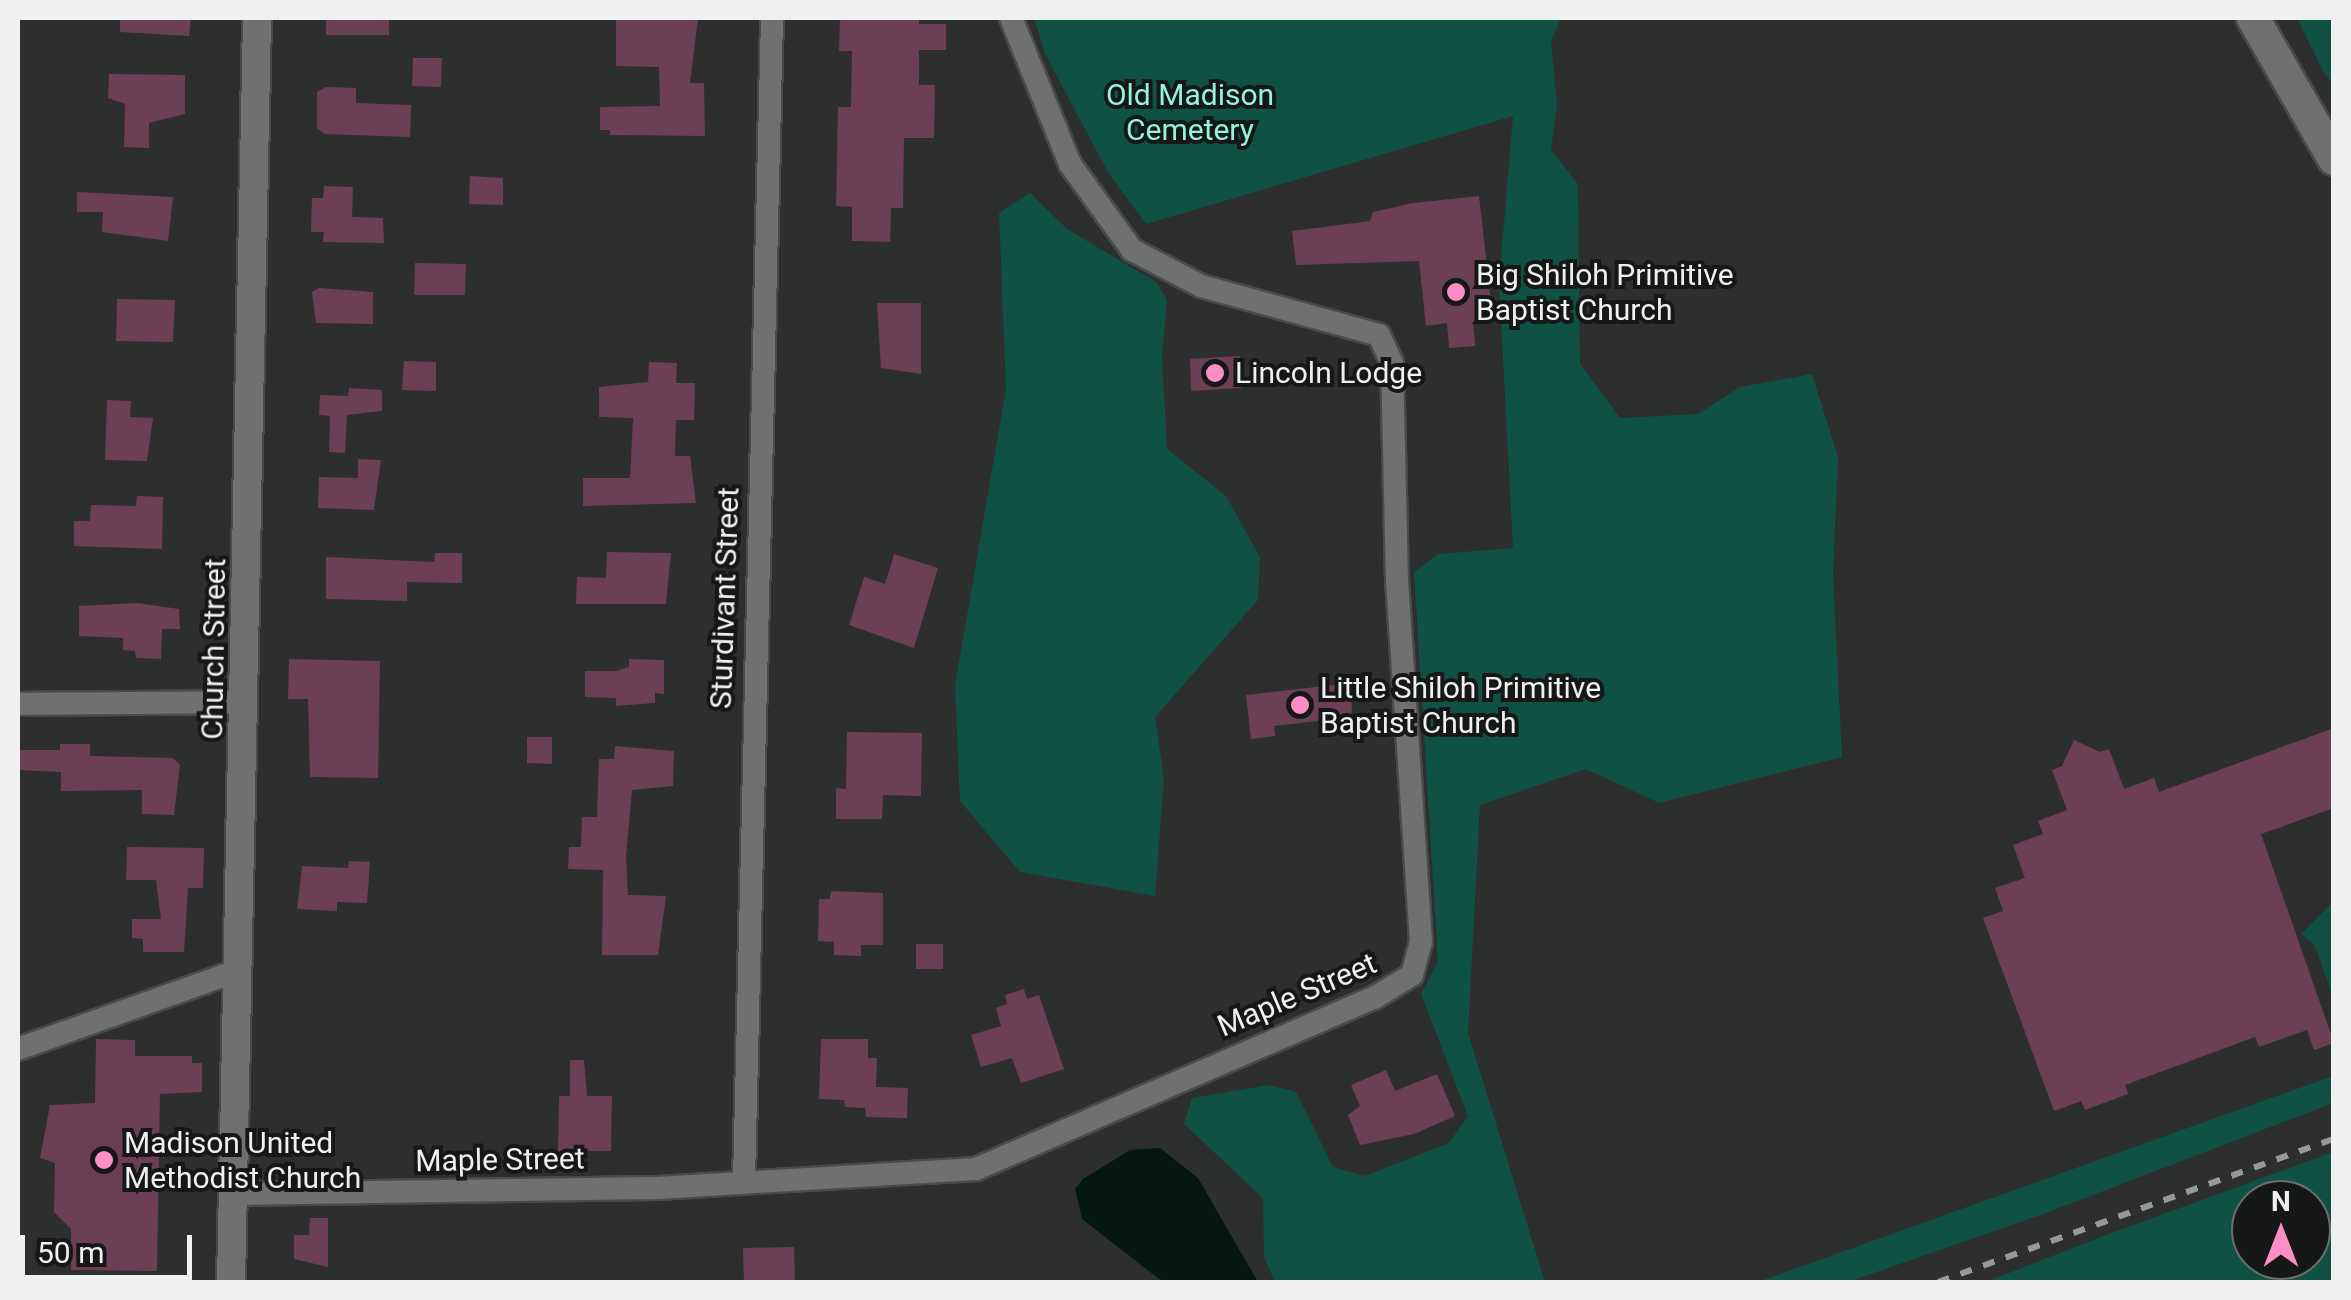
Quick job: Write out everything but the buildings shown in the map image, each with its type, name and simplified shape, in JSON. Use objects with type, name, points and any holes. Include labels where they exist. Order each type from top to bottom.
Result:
[{"type":"main road","points":[[2253,18],[2334,158]]},
{"type":"street","name":"Church Street","points":[[230,1282],[257,18]]},
{"type":"street","name":"Sturdivant Street","points":[[744,1181],[772,18]]},
{"type":"street","name":"Maple Street","points":[[232,1194],[744,1181],[976,1169],[1374,998],[1412,975],[1420,958],[1392,364],[1379,335],[1201,286],[1132,250],[1070,164],[1011,18]]},
{"type":"street","points":[[18,704],[245,702]]},
{"type":"street","points":[[18,1050],[237,971]]},
{"type":"green space","name":"Old Madison Cemetery","points":[[1034,18],[1561,18],[1551,41],[1557,103],[1551,150],[1578,184],[1580,364],[1620,418],[1698,414],[1740,387],[1812,374],[1838,457],[1833,575],[1842,757],[1659,803],[1586,769],[1480,805],[1468,1033],[1545,1282],[1275,1282],[1264,1257],[1263,1198],[1184,1124],[1192,1098],[1269,1085],[1296,1092],[1333,1167],[1365,1176],[1449,1143],[1468,1116],[1421,994],[1438,961],[1414,572],[1438,554],[1513,548],[1499,282],[1513,116],[1146,224],[1109,174],[1045,54]]},
{"type":"green space","points":[[2297,18],[2333,18],[2333,84],[2323,71]]},
{"type":"green space","points":[[1030,193],[1067,229],[1156,282],[1167,300],[1162,358],[1167,449],[1226,496],[1260,557],[1258,600],[1155,717],[1164,779],[1155,896],[1020,872],[960,801],[955,685],[1006,389],[999,213]]},
{"type":"green space","points":[[2333,902],[2333,996],[2314,944],[2301,934]]},
{"type":"green space","points":[[2333,1076],[2333,1103],[2046,1213],[1848,1282],[1758,1282]]},
{"type":"green space","points":[[2333,1152],[2333,1282],[1986,1282],[2231,1189],[2231,1280],[2331,1280],[2331,1180],[2256,1180]]},
{"type":"shaded area","points":[[1160,1148],[1198,1178],[1258,1282],[1163,1282],[1082,1219],[1075,1189],[1083,1179],[1130,1150]]},
{"type":"railway","points":[[1938,1282],[2334,1139]]},
{"type":"place","name":"Big Shiloh Primitive Baptist Church","points":[[1456,292]]},
{"type":"place","name":"Lincoln Lodge","points":[[1215,373]]},
{"type":"place","name":"Little Shiloh Primitive Baptist Church","points":[[1300,705]]},
{"type":"place","name":"Madison United Methodist Church","points":[[104,1160]]}]
